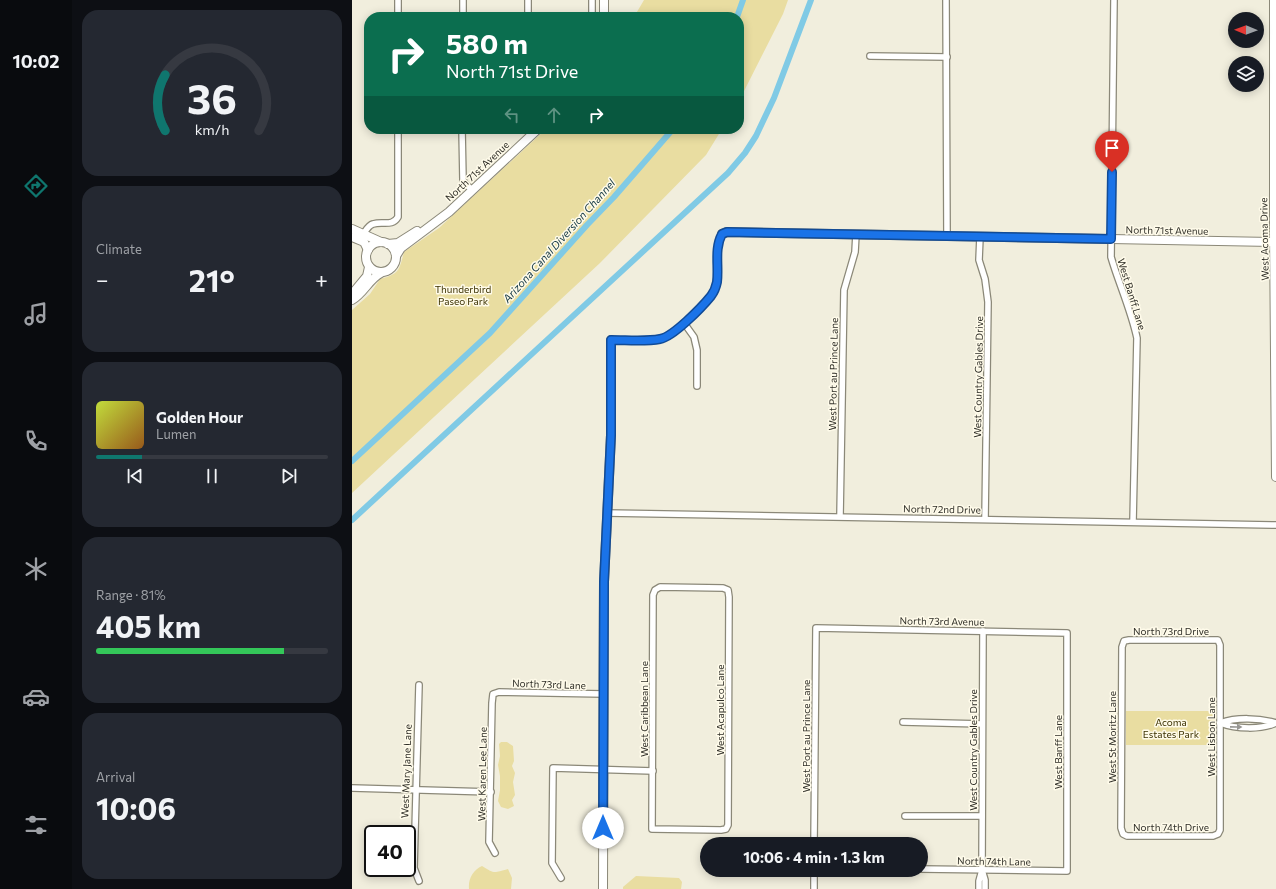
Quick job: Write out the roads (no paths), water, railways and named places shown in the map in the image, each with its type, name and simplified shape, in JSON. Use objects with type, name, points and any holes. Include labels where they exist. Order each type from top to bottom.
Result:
[{"type":"street","points":[[398,0],[398,12]]},
{"type":"street","points":[[463,0],[463,12]]},
{"type":"street","points":[[528,0],[528,12]]},
{"type":"street","points":[[592,0],[592,12]]},
{"type":"street","points":[[604,0],[604,12]]},
{"type":"street","points":[[946,0],[947,236]]},
{"type":"street","name":"West Banff Lane","points":[[1114,0],[1111,257],[1133,319],[1137,338],[1133,522]]},
{"type":"street","name":"West Acoma Drive","points":[[1274,0],[1276,477]]},
{"type":"street","points":[[870,56],[946,57]]},
{"type":"street","points":[[364,233],[373,224],[390,223],[395,221],[398,216],[398,134]]},
{"type":"street","points":[[462,134],[463,180],[466,185],[473,190]]},
{"type":"street","name":"North 71st Avenue","points":[[381,273],[390,270],[394,266],[396,256],[401,248],[449,212],[532,134]]},
{"type":"street","name":"North 71st Avenue","points":[[368,250],[373,244],[398,243],[416,232],[429,227]]},
{"type":"street","points":[[352,229],[364,233],[372,239],[384,243],[394,249],[396,256]]},
{"type":"street","name":"North 71st Avenue","points":[[722,234],[727,232],[1275,242]]},
{"type":"street","points":[[603,889],[604,582],[611,435],[611,340],[661,339],[670,335],[684,323],[712,295],[715,288],[717,281],[718,244],[722,234]]},
{"type":"street","name":"West Port au Prince Lane","points":[[840,516],[844,290],[855,252],[856,234]]},
{"type":"street","points":[[352,237],[364,242],[368,250],[366,259],[369,267],[372,270],[381,273]]},
{"type":"street","name":"West Country Gables Drive","points":[[980,237],[979,260],[985,279],[988,302],[985,519]]},
{"type":"street","points":[[352,294],[367,276],[369,267]]},
{"type":"street","points":[[352,300],[357,297],[375,277],[381,273]]},
{"type":"street","points":[[684,323],[694,337],[697,350],[697,386]]},
{"type":"street","name":"North 72nd Drive","points":[[607,513],[1276,525]]},
{"type":"street","name":"West Caribbean Lane","points":[[652,829],[653,595],[655,590],[660,587],[723,588],[728,590]]},
{"type":"street","name":"West Acapulco Lane","points":[[652,829],[721,830],[726,829],[728,825],[728,590]]},
{"type":"street","name":"West Port au Prince Lane","points":[[814,837],[816,628]]},
{"type":"street","name":"North 73rd Avenue","points":[[816,628],[1067,633]]},
{"type":"street","name":"West Country Gables Drive","points":[[979,889],[979,881],[982,870],[983,631]]},
{"type":"street","name":"West Banff Lane","points":[[1067,633],[1067,872]]},
{"type":"street","name":"North 73rd Drive","points":[[1124,641],[1218,640]]},
{"type":"street","name":"West Lisbon Lane","points":[[1218,640],[1220,645],[1220,830],[1218,834]]},
{"type":"street","name":"West St Moritz Lane","points":[[1123,834],[1121,828],[1122,647],[1124,641]]},
{"type":"street","name":"West Mary Jane Lane","points":[[419,685],[414,868],[419,881]]},
{"type":"street","name":"North 73rd Lane","points":[[493,694],[499,692],[604,694]]},
{"type":"street","name":"West Karen Lee Lane","points":[[493,694],[489,842],[495,853]]},
{"type":"street","points":[[1220,723],[1230,720],[1266,720],[1276,723]]},
{"type":"street","points":[[1253,720],[1253,727]]},
{"type":"street","points":[[903,722],[982,724]]},
{"type":"street","points":[[1220,723],[1230,727],[1267,727],[1276,723]]},
{"type":"street","points":[[561,878],[552,863],[553,768],[653,771]]},
{"type":"street","points":[[352,788],[491,792]]},
{"type":"street","points":[[906,816],[982,816]]},
{"type":"street","name":"North 74th Drive","points":[[1123,834],[1127,836],[1213,836],[1218,834]]},
{"type":"street","name":"North 74th Lane","points":[[928,869],[1067,872]]},
{"type":"street","name":"West Country Gables Drive","points":[[982,870],[985,880],[985,889]]},
{"type":"street","points":[[814,877],[814,889]]},
{"type":"waterway","name":"Arizona Canal Diversion Channel","points":[[739,12],[743,0]]},
{"type":"waterway","points":[[352,520],[728,173],[745,153],[756,136],[774,98],[811,0]]},
{"type":"waterway","name":"Arizona Canal Diversion Channel","points":[[352,461],[490,333],[614,197],[669,134]]},
{"type":"park label","name":"Thunderbird Paseo Park","points":[[463,294]]},
{"type":"park label","name":"Acoma Estates Park","points":[[1171,728]]}]
